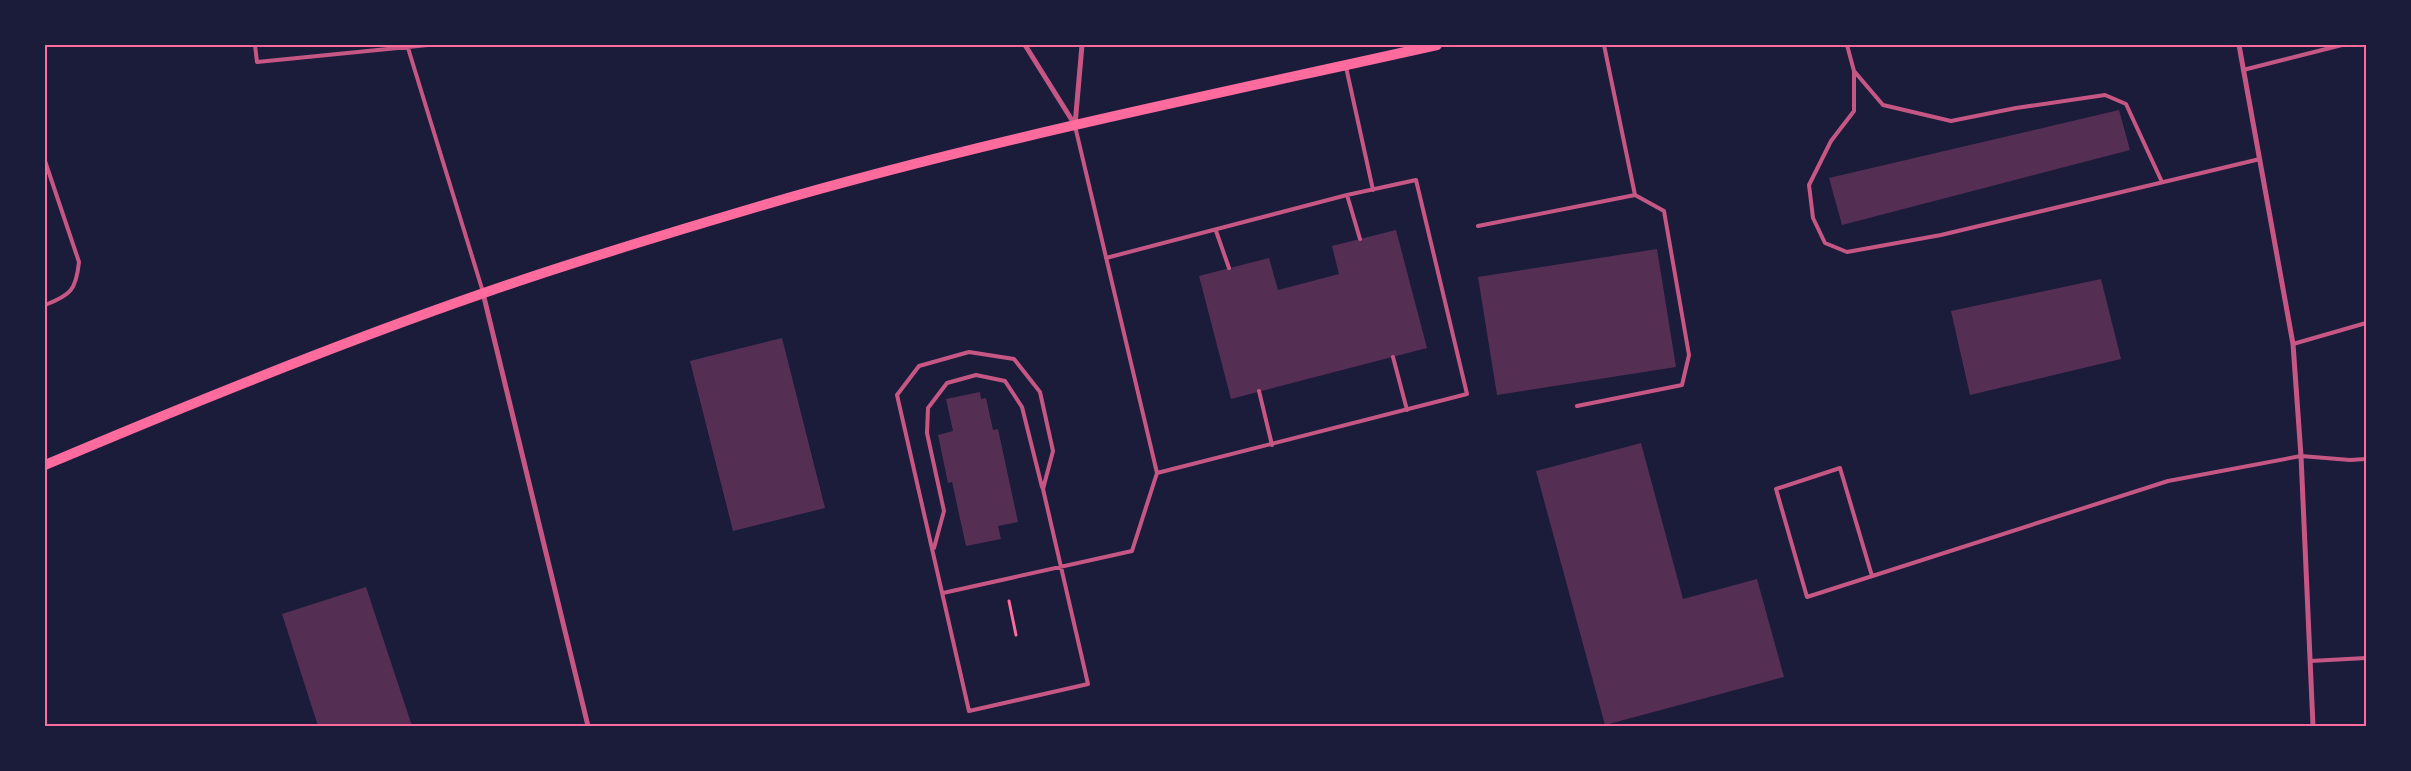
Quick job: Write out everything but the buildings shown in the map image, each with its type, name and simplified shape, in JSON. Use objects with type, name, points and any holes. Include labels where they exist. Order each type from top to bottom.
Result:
[{"type":"main road","points":[[45,465],[318,353],[483,293],[770,203],[922,163],[1075,126],[1437,45]]},
{"type":"street","points":[[1025,45],[1075,126]]},
{"type":"street","points":[[1075,126],[1082,45]]},
{"type":"street","points":[[2239,45],[2293,344],[2301,456],[2313,726]]},
{"type":"street","points":[[483,293],[588,726]]},
{"type":"lane","points":[[255,45],[257,62],[428,45]]},
{"type":"lane","points":[[1604,45],[1635,195]]},
{"type":"lane","points":[[1847,45],[1854,72],[1854,111],[1831,141],[1808,185],[1813,218],[1825,243],[1847,252],[1941,235],[2260,159]]},
{"type":"lane","points":[[2243,70],[2342,45]]},
{"type":"lane","points":[[408,48],[483,293]]},
{"type":"lane","points":[[1345,66],[1373,190]]},
{"type":"lane","points":[[1854,72],[1883,105],[1952,121],[2105,95],[2126,104],[2162,182]]},
{"type":"lane","points":[[943,594],[1132,551],[1157,474],[1075,126]]},
{"type":"lane","points":[[45,161],[79,262],[78,275],[72,292],[62,299],[45,305]]},
{"type":"lane","points":[[1106,258],[1216,231],[1347,195],[1416,180],[1467,394],[1157,474]]},
{"type":"lane","points":[[1347,195],[1360,239]]},
{"type":"lane","points":[[1478,226],[1635,195],[1664,211],[1689,355],[1682,385],[1577,406]]},
{"type":"lane","points":[[1216,231],[1228,268]]},
{"type":"lane","points":[[2293,344],[2366,323]]},
{"type":"lane","points":[[933,549],[944,512],[927,433],[928,408],[947,383],[976,375],[1005,381],[1022,406],[1088,684],[969,712],[897,395],[919,366],[969,352],[1014,359],[1040,392],[1053,451],[1043,489]]},
{"type":"lane","points":[[1393,357],[1407,410]]},
{"type":"lane","points":[[1259,392],[1272,445]]},
{"type":"lane","points":[[1872,576],[1840,468],[1776,488],[1807,597],[2168,481],[2301,456],[2350,460],[2366,458]]},
{"type":"lane","points":[[2310,661],[2366,658]]}]
